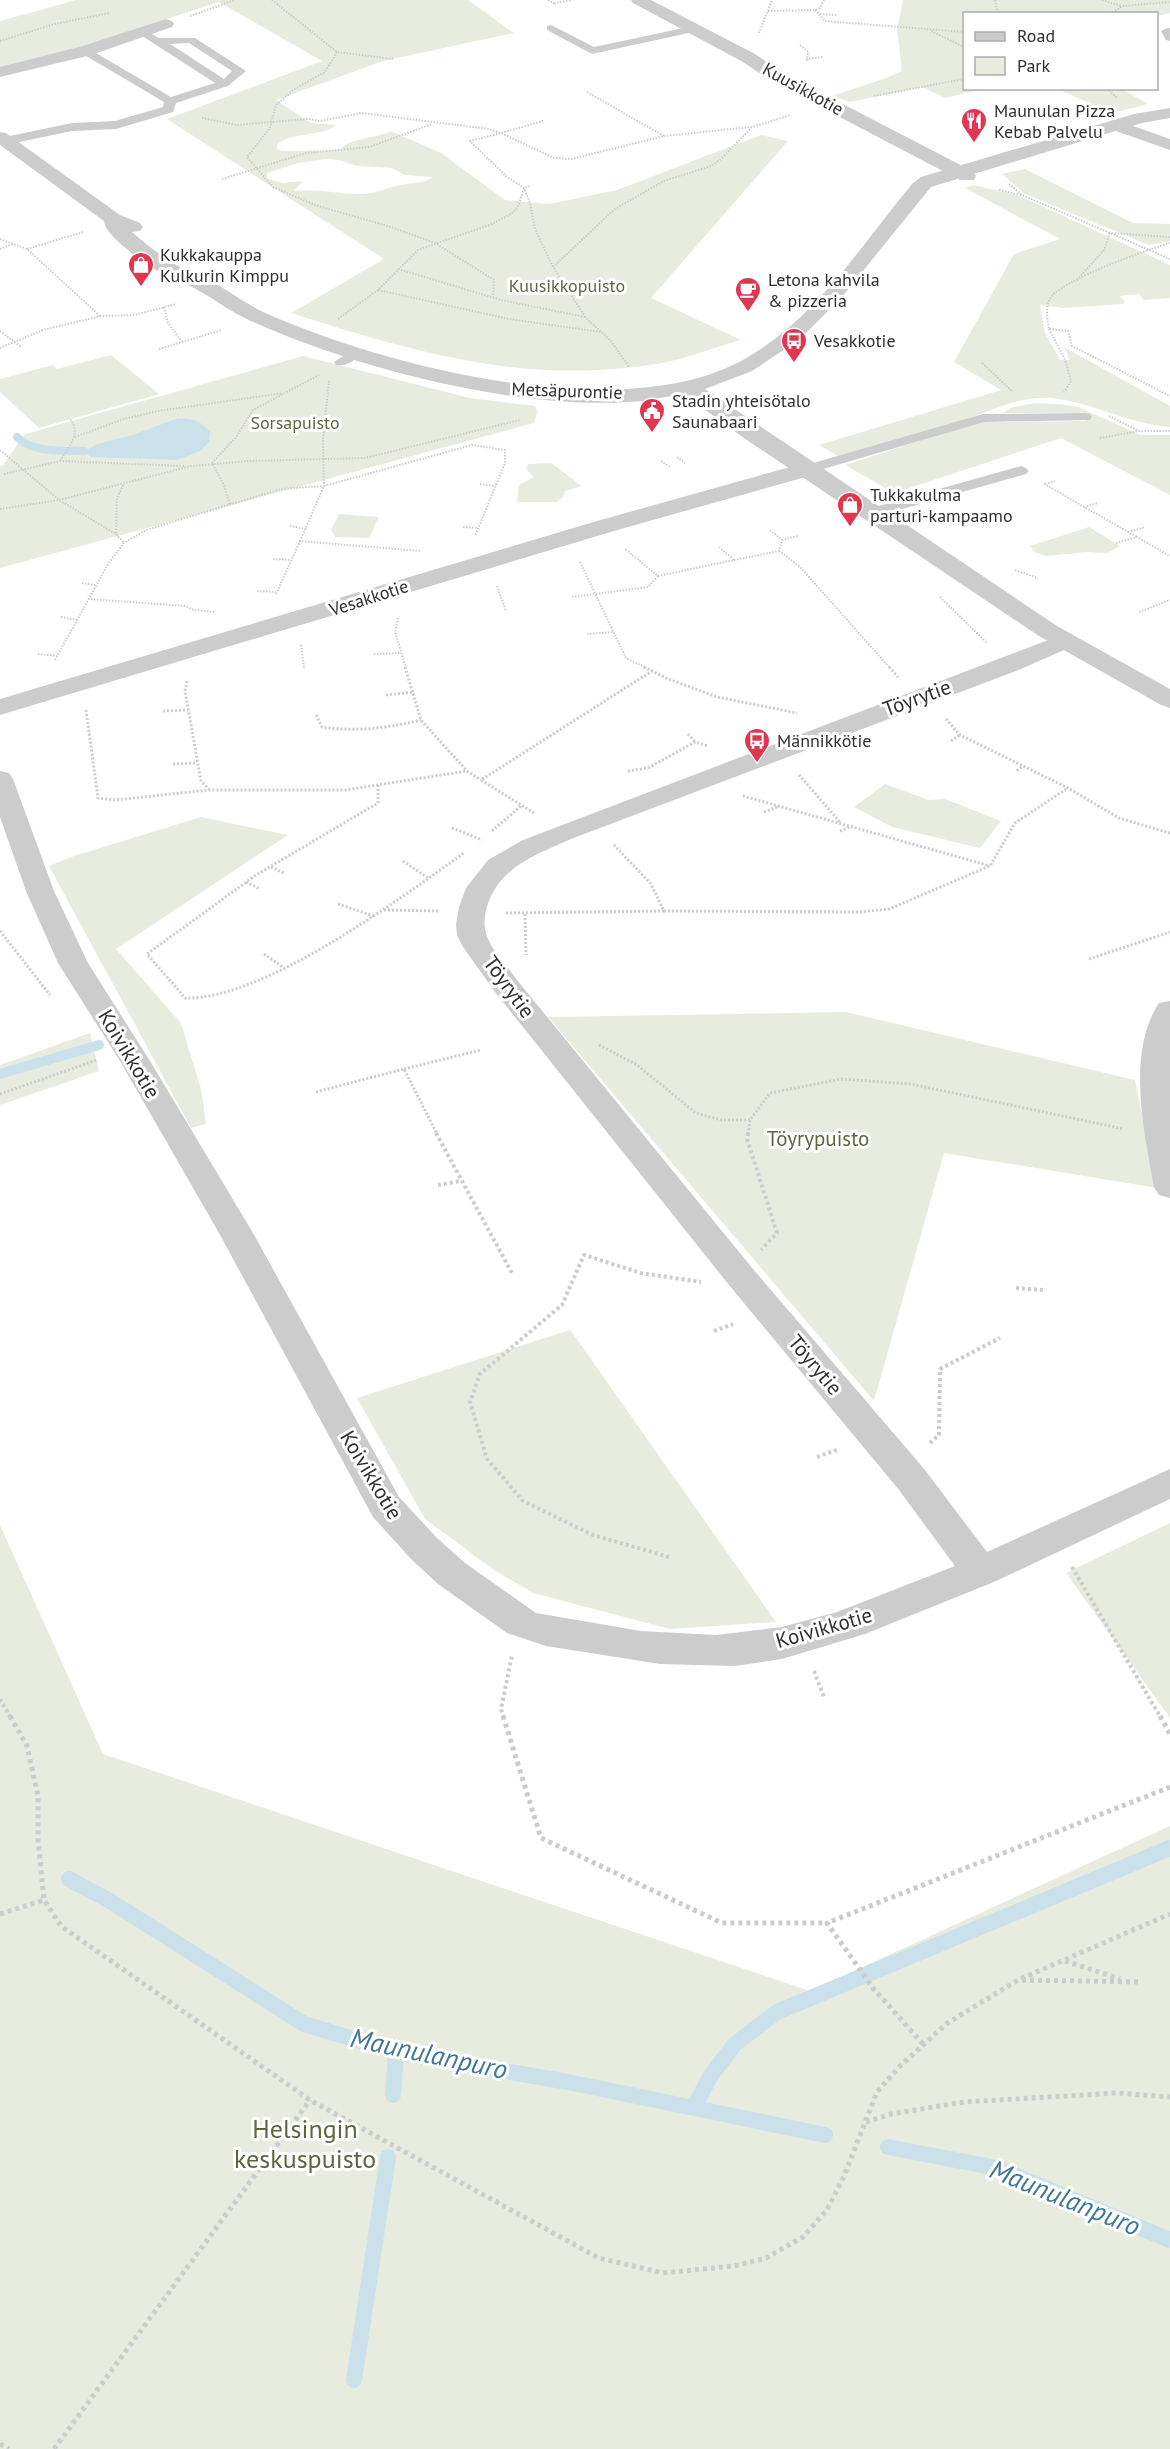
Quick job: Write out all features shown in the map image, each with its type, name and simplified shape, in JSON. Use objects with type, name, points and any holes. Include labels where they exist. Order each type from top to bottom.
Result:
[{"type":"street","name":"Kuusikkotie","points":[[639,0],[962,174]]},
{"type":"street","points":[[0,72],[150,36],[166,24]]},
{"type":"street","name":"Metsäpurontie","points":[[3,139],[113,219],[114,228],[181,276],[196,281],[245,311],[341,362],[500,388],[550,393],[649,393],[689,388],[728,375],[783,343],[830,300],[916,194],[962,174],[1122,127],[1150,122],[1163,115]]},
{"type":"street","points":[[1122,127],[1170,146]]},
{"type":"street","points":[[689,388],[752,434],[874,512],[1064,641],[1170,700]]},
{"type":"street","name":"Vesakkotie","points":[[0,707],[286,625],[489,560],[808,469]]},
{"type":"street","name":"Töyrytie","points":[[981,1572],[902,1468],[736,1270],[506,986],[472,935],[471,911],[479,889],[490,872],[510,856],[561,833],[1012,664],[1064,641]]},
{"type":"street","name":"Koivikkotie","points":[[0,779],[40,891],[73,963],[135,1061],[286,1322],[386,1507],[410,1536],[439,1564],[473,1591],[524,1624],[604,1641],[670,1649],[735,1650],[801,1639],[847,1626],[981,1572],[1075,1530],[1170,1483]]},
{"type":"street","points":[[1170,1010],[1160,1035],[1158,1085],[1162,1136],[1170,1187]]},
{"type":"lane","points":[[551,28],[592,51],[693,29]]},
{"type":"lane","points":[[150,36],[224,84]]},
{"type":"lane","points":[[3,139],[72,127],[116,125],[224,84],[240,71],[191,40],[150,36]]},
{"type":"lane","points":[[85,51],[170,105]]},
{"type":"lane","points":[[808,469],[983,418],[1085,417]]},
{"type":"lane","points":[[874,512],[1021,471]]},
{"type":"path","points":[[166,24],[234,0]]},
{"type":"path","points":[[272,0],[337,52],[393,59]]},
{"type":"path","points":[[554,3],[572,0]]},
{"type":"path","points":[[749,58],[772,0]]},
{"type":"path","points":[[768,11],[815,10],[820,8],[824,0]]},
{"type":"path","points":[[1102,0],[1123,6],[1170,2]]},
{"type":"path","points":[[1113,12],[1123,6]]},
{"type":"path","points":[[815,10],[825,21],[963,33]]},
{"type":"path","points":[[0,41],[55,24],[109,13]]},
{"type":"path","points":[[819,14],[837,15]]},
{"type":"path","points":[[928,30],[963,47]]},
{"type":"path","points":[[800,45],[808,52],[807,60],[823,57]]},
{"type":"path","points":[[337,52],[332,66],[325,74],[293,90],[275,107],[272,123],[247,157],[273,187],[315,205],[391,227],[435,243],[494,280],[493,297]]},
{"type":"path","points":[[170,105],[237,125],[309,119],[320,121],[362,113],[489,129],[554,158],[571,159],[664,136],[752,127],[831,105],[963,79]]},
{"type":"path","points":[[587,92],[664,136]]},
{"type":"path","points":[[543,121],[470,141],[506,176],[524,188],[530,203],[535,230],[553,267],[586,318],[611,341],[632,371],[641,374],[649,393]]},
{"type":"path","points":[[222,179],[306,153],[369,147],[434,123]]},
{"type":"path","points":[[553,267],[615,209],[664,180],[711,166],[721,159],[752,127]]},
{"type":"path","points":[[1006,182],[1022,195],[1170,259]]},
{"type":"path","points":[[524,188],[530,186]]},
{"type":"path","points":[[336,320],[378,290],[418,250],[492,224],[511,214],[518,207],[524,188]]},
{"type":"path","points":[[27,249],[84,232]]},
{"type":"path","points":[[1110,233],[1170,237]]},
{"type":"path","points":[[1076,282],[1104,250],[1110,233]]},
{"type":"path","points":[[0,239],[27,249],[101,316]]},
{"type":"path","points":[[1062,395],[1071,381],[1065,360],[1049,328],[1046,309],[1054,294],[1150,249],[1170,243]]},
{"type":"path","points":[[0,249],[13,244]]},
{"type":"path","points":[[397,269],[493,297],[586,318]]},
{"type":"path","points":[[378,290],[509,320],[602,332]]},
{"type":"path","points":[[0,348],[43,330],[101,316],[134,315],[185,301]]},
{"type":"path","points":[[164,307],[168,323],[182,342]]},
{"type":"path","points":[[1049,328],[1068,331],[1072,346],[1170,396]]},
{"type":"path","points":[[159,349],[225,329]]},
{"type":"path","points":[[0,331],[21,347]]},
{"type":"path","points":[[212,464],[236,438],[253,410],[341,362]]},
{"type":"path","points":[[286,625],[279,618],[273,605],[276,592],[324,486],[322,460],[341,362]]},
{"type":"path","points":[[982,363],[1010,390],[1019,395]]},
{"type":"path","points":[[75,437],[124,419],[158,411],[283,393]]},
{"type":"path","points":[[4,474],[60,461],[191,466],[365,458],[530,417]]},
{"type":"path","points":[[60,461],[75,437],[75,425],[70,419]]},
{"type":"path","points":[[467,771],[345,790],[209,790],[115,800],[98,798],[84,691],[55,685],[50,669],[108,564],[124,543],[146,530],[281,489],[324,486],[472,445],[504,450],[504,463],[471,547],[489,560]]},
{"type":"path","points":[[0,450],[59,500],[116,534],[124,543]]},
{"type":"path","points":[[677,457],[685,463]]},
{"type":"path","points":[[661,461],[670,467]]},
{"type":"path","points":[[212,464],[223,483],[230,504]]},
{"type":"path","points":[[0,509],[59,500],[191,466]]},
{"type":"path","points":[[1021,471],[1170,556]]},
{"type":"path","points":[[1044,484],[1056,481]]},
{"type":"path","points":[[116,534],[117,498],[124,483]]},
{"type":"path","points":[[480,484],[495,486]]},
{"type":"path","points":[[1083,507],[1098,503]]},
{"type":"path","points":[[290,526],[306,529]]},
{"type":"path","points":[[463,527],[478,528]]},
{"type":"path","points":[[1128,532],[1145,527]]},
{"type":"path","points":[[600,528],[658,576]]},
{"type":"path","points":[[771,530],[782,540]]},
{"type":"path","points":[[782,540],[798,536]]},
{"type":"path","points":[[1116,543],[1137,537]]},
{"type":"path","points":[[562,539],[574,549],[626,658],[717,697],[826,719],[840,727]]},
{"type":"path","points":[[572,597],[648,587],[658,576],[779,551],[782,540]]},
{"type":"path","points":[[300,541],[429,552],[409,557]]},
{"type":"path","points":[[718,546],[734,560]]},
{"type":"path","points":[[273,559],[291,560]]},
{"type":"path","points":[[82,583],[96,585]]},
{"type":"path","points":[[257,591],[276,592]]},
{"type":"path","points":[[935,592],[998,654],[1012,664]]},
{"type":"path","points":[[88,599],[185,606],[194,610],[216,612]]},
{"type":"path","points":[[1139,612],[1170,600]]},
{"type":"path","points":[[400,610],[395,632],[421,720],[467,771],[547,821],[561,833]]},
{"type":"path","points":[[60,617],[77,620]]},
{"type":"path","points":[[587,634],[614,632]]},
{"type":"path","points":[[303,648],[304,669]]},
{"type":"path","points":[[374,654],[401,653]]},
{"type":"path","points":[[38,654],[57,656]]},
{"type":"path","points":[[481,780],[652,671]]},
{"type":"path","points":[[187,680],[185,692],[197,763],[201,781],[209,790]]},
{"type":"path","points":[[386,695],[412,692]]},
{"type":"path","points":[[164,711],[188,710]]},
{"type":"path","points":[[316,715],[322,727],[349,732],[393,728],[421,720]]},
{"type":"path","points":[[688,734],[695,742]]},
{"type":"path","points":[[951,741],[960,735]]},
{"type":"path","points":[[774,752],[787,762],[840,822]]},
{"type":"path","points":[[173,764],[197,763]]},
{"type":"path","points":[[1017,771],[1023,766]]},
{"type":"path","points":[[628,771],[648,768]]},
{"type":"path","points":[[701,779],[718,789],[990,866]]},
{"type":"path","points":[[378,785],[378,803],[246,882],[147,954],[185,998],[194,999],[232,990],[300,961],[374,916],[465,853]]},
{"type":"path","points":[[383,910],[525,914],[664,911],[858,912],[889,909],[990,866],[1015,823],[1068,788]]},
{"type":"path","points":[[491,833],[522,805]]},
{"type":"path","points":[[764,812],[781,806]]},
{"type":"path","points":[[840,831],[853,826]]},
{"type":"path","points":[[452,828],[483,840],[510,856]]},
{"type":"path","points":[[474,846],[483,840]]},
{"type":"path","points":[[612,844],[651,884],[664,911]]},
{"type":"path","points":[[403,861],[428,878]]},
{"type":"path","points":[[271,866],[284,873]]},
{"type":"path","points":[[246,882],[260,889]]},
{"type":"path","points":[[339,904],[374,916]]},
{"type":"path","points":[[689,911],[689,918]]},
{"type":"path","points":[[587,913],[587,918]]},
{"type":"path","points":[[525,914],[526,957]]},
{"type":"path","points":[[0,931],[50,995]]},
{"type":"path","points":[[1089,959],[1170,932]]},
{"type":"path","points":[[264,954],[284,968]]},
{"type":"path","points":[[557,1050],[598,1044],[637,1065],[696,1113],[722,1120],[750,1120]]},
{"type":"path","points":[[316,1092],[481,1050]]},
{"type":"path","points":[[0,1094],[110,1055],[135,1061]]},
{"type":"path","points":[[404,1069],[460,1180],[513,1275]]},
{"type":"path","points":[[669,1557],[593,1535],[523,1501],[488,1459],[470,1402],[480,1374],[562,1305],[584,1255],[619,1269],[658,1279],[713,1283],[736,1270],[752,1255],[767,1247],[777,1233],[747,1139],[750,1120],[770,1093],[841,1079],[911,1084],[1162,1136]]},
{"type":"path","points":[[438,1185],[460,1180]]},
{"type":"path","points":[[1016,1288],[1043,1290]]},
{"type":"path","points":[[714,1331],[736,1323]]},
{"type":"path","points":[[902,1468],[939,1434],[940,1369],[1000,1338]]},
{"type":"path","points":[[817,1457],[848,1446]]},
{"type":"path","points":[[1075,1530],[1071,1564],[1076,1576],[1170,1734]]},
{"type":"path","points":[[524,1624],[510,1662],[501,1709],[541,1838],[722,1923],[827,1923],[1170,1787]]},
{"type":"path","points":[[810,1662],[824,1697]]},
{"type":"path","points":[[0,1699],[27,1746],[38,1796],[38,1839],[44,1900],[61,1926],[310,2100],[599,2258],[663,2273],[734,2266],[766,2258],[803,2237],[827,2210],[844,2176],[877,2092],[923,2044],[946,2024],[1018,1980],[1170,1914]]},
{"type":"path","points":[[0,1914],[44,1900]]},
{"type":"path","points":[[827,1923],[873,1988],[923,2044]]},
{"type":"path","points":[[1064,1961],[1127,1982]]},
{"type":"path","points":[[1018,1980],[1142,1982]]},
{"type":"path","points":[[865,2122],[891,2114],[964,2102],[1117,2093],[1170,2097]]},
{"type":"path","points":[[54,2449],[310,2100]]},
{"type":"path","points":[[0,2444],[9,2449]]},
{"type":"green space","name":"Kuusikkopuisto","points":[[76,0],[468,0],[514,33],[383,61],[276,100],[311,123],[336,125],[322,132],[290,138],[277,145],[277,149],[283,151],[343,150],[342,148],[351,142],[391,131],[441,153],[505,200],[549,204],[617,190],[761,135],[788,141],[651,298],[741,340],[662,363],[613,369],[565,371],[473,362],[383,341],[291,313],[384,259],[167,119],[322,61],[219,2],[67,51],[0,68],[0,21]],"holes":[[[326,159],[339,160],[357,166],[392,168],[405,175],[433,177],[422,182],[360,194],[294,191],[303,181],[282,183],[267,178],[267,173],[298,163]]]},
{"type":"green space","points":[[903,0],[1170,0],[1170,13],[1158,16],[1158,12],[963,12],[963,90],[978,90],[945,98],[922,87],[850,102],[832,96],[902,71],[897,29]]},
{"type":"green space","points":[[1059,90],[1124,90],[1148,104],[1113,113]]},
{"type":"green space","points":[[1025,169],[1133,223],[1170,224],[1170,241],[1149,245],[1025,194],[1002,174]]},
{"type":"green space","points":[[974,185],[1020,196],[1170,265],[1170,298],[1144,300],[1139,294],[1120,296],[1125,302],[1123,304],[1063,308],[1040,305],[1045,333],[1060,360],[1070,360],[1064,347],[1170,406],[1170,427],[1139,422],[1066,400],[1040,398],[1008,404],[936,429],[840,457],[819,445],[1001,390],[954,362],[1014,254],[1060,239],[965,188]]},
{"type":"green space","points":[[111,355],[159,394],[39,428],[0,392],[0,379],[53,365],[57,369]]},
{"type":"green space","name":"Sorsapuisto","points":[[303,356],[470,398],[535,406],[537,412],[534,423],[0,568],[0,466],[25,434]]},
{"type":"green space","points":[[1034,403],[1078,407],[1141,435],[1170,435],[1170,495],[1061,438],[894,493],[845,465],[965,426],[985,422],[1086,421],[1083,413],[1003,413],[1010,408]]},
{"type":"green space","points":[[551,463],[582,486],[565,491],[563,497],[557,502],[517,502],[519,485],[534,477],[527,470],[528,464]]},
{"type":"green space","points":[[339,514],[379,517],[369,538],[335,537],[331,530]]},
{"type":"green space","points":[[1089,527],[1120,546],[1107,553],[1087,552],[1046,556],[1035,552],[1030,546]]},
{"type":"green space","points":[[885,784],[929,800],[945,799],[1001,821],[980,848],[892,827],[854,807]]},
{"type":"green space","points":[[201,817],[288,835],[116,949],[181,1023],[201,1089],[206,1124],[191,1128],[49,866],[74,856]]},
{"type":"green space","name":"Töyrypuisto","points":[[846,1012],[1135,1080],[1157,1188],[944,1153],[874,1401],[548,1017]]},
{"type":"green space","points":[[90,1033],[99,1071],[0,1105],[0,1065]]},
{"type":"green space","points":[[570,1330],[776,1622],[670,1629],[533,1593],[494,1570],[425,1519],[357,1398]]},
{"type":"green space","points":[[1170,1523],[1170,1718],[1066,1573]]},
{"type":"green space","name":"Helsingin keskuspuisto","points":[[0,1525],[103,1754],[810,1991],[1170,1826],[1170,2449],[0,2449]]},
{"type":"water","points":[[178,418],[196,421],[210,432],[209,442],[200,451],[177,460],[91,457],[84,451],[98,444],[133,435]]},
{"type":"waterway","points":[[17,437],[40,449],[84,451]]},
{"type":"waterway","points":[[0,1074],[99,1045]]},
{"type":"waterway","points":[[694,2107],[711,2075],[735,2044],[777,2012],[1170,1848]]},
{"type":"waterway","name":"Maunulanpuro","points":[[69,1879],[110,1901],[304,2024],[396,2052]]},
{"type":"waterway","points":[[393,2095],[396,2052]]},
{"type":"waterway","name":"Maunulanpuro","points":[[396,2052],[568,2082],[825,2135]]},
{"type":"waterway","name":"Maunulanpuro","points":[[888,2147],[997,2168],[1170,2240]]},
{"type":"waterway","points":[[354,2380],[388,2157]]},
{"type":"place","name":"Maunulan Pizza Kebab Palvelu","points":[[974,144]]},
{"type":"place","name":"Kukkakauppa Kulkurin Kimppu","points":[[141,288]]},
{"type":"place","name":"Letona kahvila & pizzeria","points":[[748,313]]},
{"type":"place","name":"Vesakkotie","points":[[794,364]]},
{"type":"place","name":"Stadin yhteisötalo Saunabaari","points":[[652,434]]},
{"type":"place","name":"Tukkakulma parturi-kampaamo","points":[[850,528]]},
{"type":"place","name":"Männikkötie","points":[[757,764]]}]
